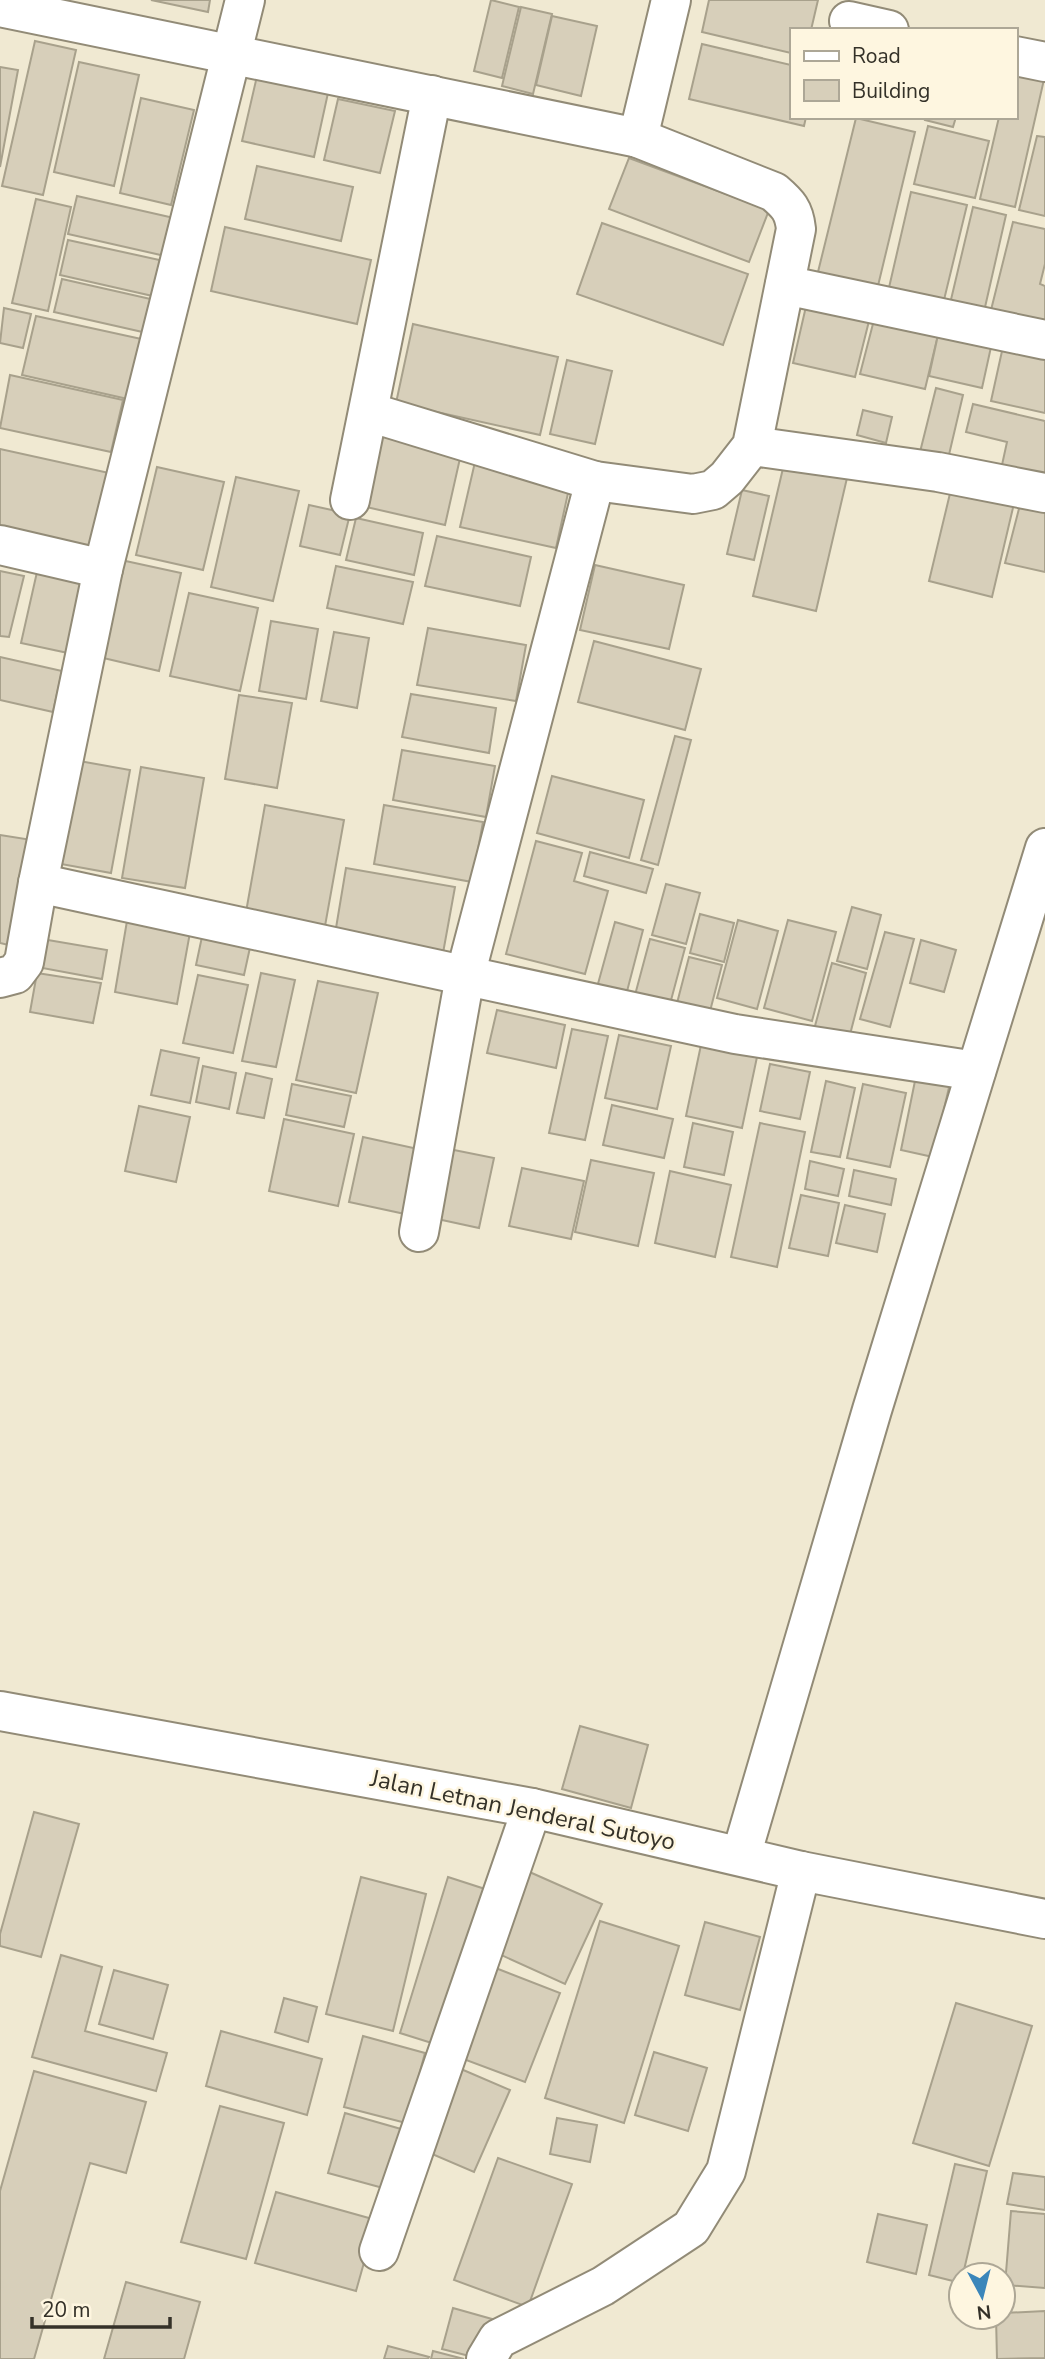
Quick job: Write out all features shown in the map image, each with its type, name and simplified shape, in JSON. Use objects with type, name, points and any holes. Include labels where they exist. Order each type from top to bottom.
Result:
[{"type":"street","points":[[0,978],[15,974],[24,962],[37,883],[103,569],[245,0]]},
{"type":"street","points":[[638,138],[671,0]]},
{"type":"street","points":[[0,7],[638,138],[774,192],[791,206],[796,229],[752,446],[727,478],[713,490],[693,494],[595,481],[369,412]]},
{"type":"street","points":[[849,22],[879,28]]},
{"type":"street","points":[[1017,56],[1045,62]]},
{"type":"street","points":[[350,500],[432,95]]},
{"type":"street","points":[[785,285],[1045,340]]},
{"type":"street","points":[[752,446],[938,472],[1045,493]]},
{"type":"street","points":[[419,1232],[465,976],[595,481]]},
{"type":"street","points":[[0,545],[103,569]]},
{"type":"street","points":[[741,1856],[872,1410],[1045,848]]},
{"type":"street","points":[[37,883],[735,1034],[976,1072]]},
{"type":"street","name":"Jalan Letnan Jenderal Sutoyo","points":[[0,1711],[532,1808],[801,1871],[1045,1919]]},
{"type":"street","points":[[379,2251],[532,1808]]},
{"type":"street","points":[[486,2359],[498,2339],[603,2286],[691,2228],[726,2171],[801,1871]]},
{"type":"building","points":[[151,0],[210,0],[208,12]]},
{"type":"building","points":[[491,0],[519,7],[502,78],[474,71]]},
{"type":"building","points":[[709,0],[818,0],[811,28],[790,28],[790,53],[702,32]]},
{"type":"building","points":[[521,7],[552,14],[533,94],[502,86]]},
{"type":"building","points":[[552,16],[597,26],[581,96],[536,85]]},
{"type":"building","points":[[35,41],[76,50],[43,195],[2,186]]},
{"type":"building","points":[[702,44],[790,65],[790,119],[806,119],[804,126],[689,99]]},
{"type":"building","points":[[79,62],[139,75],[114,186],[54,172]]},
{"type":"building","points":[[0,67],[18,70],[0,167]]},
{"type":"building","points":[[1017,68],[1045,75],[1015,207],[980,199],[999,119],[1017,119]]},
{"type":"building","points":[[257,76],[328,93],[314,157],[242,141]]},
{"type":"building","points":[[141,98],[194,110],[171,205],[120,193]]},
{"type":"building","points":[[338,99],[395,111],[380,173],[324,160]]},
{"type":"building","points":[[856,119],[915,132],[876,294],[816,280]]},
{"type":"building","points":[[925,119],[955,119],[953,127]]},
{"type":"building","points":[[928,126],[989,141],[975,198],[914,184]]},
{"type":"building","points":[[1037,136],[1045,137],[1045,216],[1019,210]]},
{"type":"building","points":[[629,158],[769,210],[749,262],[609,209]]},
{"type":"building","points":[[257,166],[353,187],[341,241],[245,219]]},
{"type":"building","points":[[911,192],[967,205],[943,304],[888,292]]},
{"type":"building","points":[[77,196],[174,218],[165,256],[68,234]]},
{"type":"building","points":[[36,199],[71,207],[48,311],[12,303]]},
{"type":"building","points":[[973,207],[1006,215],[983,316],[949,308]]},
{"type":"building","points":[[1013,222],[1045,229],[1045,264],[1040,284],[1045,286],[1045,326],[990,314]]},
{"type":"building","points":[[602,223],[748,274],[723,345],[577,294]]},
{"type":"building","points":[[225,227],[371,260],[357,324],[211,291]]},
{"type":"building","points":[[68,240],[164,261],[157,297],[60,275]]},
{"type":"building","points":[[62,279],[155,300],[147,333],[54,312]]},
{"type":"building","points":[[807,302],[870,317],[855,377],[793,363]]},
{"type":"building","points":[[4,308],[31,314],[23,348],[0,343]]},
{"type":"building","points":[[36,316],[146,340],[132,400],[22,375]]},
{"type":"building","points":[[875,316],[939,331],[925,389],[860,374]]},
{"type":"building","points":[[413,324],[558,357],[540,435],[396,403]]},
{"type":"building","points":[[938,335],[991,347],[982,388],[929,376]]},
{"type":"building","points":[[1004,342],[1045,351],[1045,413],[991,401]]},
{"type":"building","points":[[567,360],[612,371],[595,444],[550,434]]},
{"type":"building","points":[[10,375],[123,400],[111,452],[0,428]]},
{"type":"building","points":[[936,388],[963,395],[948,459],[920,452]]},
{"type":"building","points":[[973,404],[1045,421],[1045,475],[1002,465],[1007,442],[966,432]]},
{"type":"building","points":[[863,410],[892,417],[886,443],[857,435]]},
{"type":"building","points":[[379,426],[463,445],[445,525],[362,506]]},
{"type":"building","points":[[0,449],[109,473],[91,552],[0,531]]},
{"type":"building","points":[[475,462],[570,484],[556,548],[460,527]]},
{"type":"building","points":[[784,464],[847,478],[816,611],[753,596]]},
{"type":"building","points":[[157,467],[224,482],[203,570],[136,555]]},
{"type":"building","points":[[236,477],[299,491],[273,601],[211,587]]},
{"type":"building","points":[[953,481],[1016,495],[992,597],[929,581]]},
{"type":"building","points":[[742,490],[769,496],[754,560],[727,554]]},
{"type":"building","points":[[1022,497],[1045,502],[1045,572],[1005,563]]},
{"type":"building","points":[[309,505],[350,514],[340,555],[300,546]]},
{"type":"building","points":[[356,518],[423,533],[414,575],[346,560]]},
{"type":"building","points":[[437,536],[531,557],[520,606],[425,586]]},
{"type":"building","points":[[121,560],[181,573],[159,671],[99,657]]},
{"type":"building","points":[[595,565],[684,585],[669,649],[580,630]]},
{"type":"building","points":[[336,566],[413,582],[403,624],[327,608]]},
{"type":"building","points":[[0,571],[24,576],[9,637],[0,636]]},
{"type":"building","points":[[37,572],[84,583],[68,653],[21,643]]},
{"type":"building","points":[[189,593],[258,608],[240,691],[170,676]]},
{"type":"building","points":[[271,621],[318,629],[306,699],[259,691]]},
{"type":"building","points":[[428,628],[526,645],[516,701],[417,685]]},
{"type":"building","points":[[334,632],[369,638],[357,708],[321,701]]},
{"type":"building","points":[[594,641],[701,669],[685,730],[578,702]]},
{"type":"building","points":[[0,657],[62,671],[53,712],[0,700]]},
{"type":"building","points":[[411,694],[496,708],[489,753],[402,737]]},
{"type":"building","points":[[239,695],[292,703],[277,788],[225,779]]},
{"type":"building","points":[[675,736],[691,740],[658,865],[641,860]]},
{"type":"building","points":[[402,750],[495,766],[486,817],[393,800]]},
{"type":"building","points":[[68,759],[130,770],[111,873],[50,862]]},
{"type":"building","points":[[141,767],[204,778],[185,888],[122,878]]},
{"type":"building","points":[[552,776],[644,800],[629,858],[537,833]]},
{"type":"building","points":[[265,805],[344,820],[325,926],[246,912]]},
{"type":"building","points":[[384,805],[483,822],[472,882],[374,864]]},
{"type":"building","points":[[0,835],[32,840],[13,946],[0,943]]},
{"type":"building","points":[[536,841],[582,853],[574,881],[608,891],[585,974],[506,954]]},
{"type":"building","points":[[590,852],[653,869],[646,893],[584,876]]},
{"type":"building","points":[[346,868],[455,887],[443,953],[335,934]]},
{"type":"building","points":[[666,884],[700,893],[686,944],[652,935]]},
{"type":"building","points":[[852,907],[881,915],[867,969],[837,961]]},
{"type":"building","points":[[700,914],[734,923],[724,962],[690,953]]},
{"type":"building","points":[[128,915],[191,927],[177,1004],[115,992]]},
{"type":"building","points":[[738,920],[778,931],[757,1009],[717,998]]},
{"type":"building","points":[[788,920],[836,932],[812,1021],[764,1008]]},
{"type":"building","points":[[615,922],[643,930],[625,999],[596,991]]},
{"type":"building","points":[[203,932],[251,943],[244,975],[196,965]]},
{"type":"building","points":[[885,932],[914,939],[890,1027],[860,1019]]},
{"type":"building","points":[[42,939],[107,950],[102,979],[37,967]]},
{"type":"building","points":[[650,939],[685,948],[670,1004],[635,995]]},
{"type":"building","points":[[921,940],[956,950],[944,992],[910,983]]},
{"type":"building","points":[[689,957],[722,965],[709,1015],[676,1007]]},
{"type":"building","points":[[832,963],[866,973],[847,1046],[812,1037]]},
{"type":"building","points":[[37,973],[101,983],[93,1023],[30,1012]]},
{"type":"building","points":[[261,973],[295,980],[276,1067],[242,1061]]},
{"type":"building","points":[[198,975],[248,985],[233,1053],[183,1043]]},
{"type":"building","points":[[318,981],[378,993],[356,1093],[296,1080]]},
{"type":"building","points":[[497,1010],[565,1025],[556,1068],[487,1053]]},
{"type":"building","points":[[572,1029],[608,1036],[585,1140],[549,1133]]},
{"type":"building","points":[[619,1035],[671,1046],[657,1109],[605,1098]]},
{"type":"building","points":[[701,1045],[757,1057],[742,1128],[686,1116]]},
{"type":"building","points":[[161,1050],[199,1058],[190,1103],[151,1095]]},
{"type":"building","points":[[770,1064],[810,1072],[800,1119],[760,1111]]},
{"type":"building","points":[[203,1066],[236,1073],[229,1109],[196,1102]]},
{"type":"building","points":[[246,1073],[272,1079],[264,1118],[237,1113]]},
{"type":"building","points":[[916,1076],[950,1083],[933,1157],[901,1150]]},
{"type":"building","points":[[826,1081],[855,1088],[840,1157],[811,1152]]},
{"type":"building","points":[[292,1084],[351,1096],[344,1127],[286,1115]]},
{"type":"building","points":[[863,1084],[906,1093],[890,1167],[847,1158]]},
{"type":"building","points":[[612,1105],[673,1119],[664,1158],[603,1145]]},
{"type":"building","points":[[139,1106],[190,1117],[176,1182],[125,1171]]},
{"type":"building","points":[[284,1119],[354,1134],[338,1206],[269,1191]]},
{"type":"building","points":[[693,1123],[733,1132],[724,1175],[684,1167]]},
{"type":"building","points":[[760,1123],[805,1132],[777,1267],[731,1257]]},
{"type":"building","points":[[363,1137],[418,1149],[405,1214],[349,1202]]},
{"type":"building","points":[[444,1148],[494,1158],[479,1228],[428,1217]]},
{"type":"building","points":[[591,1160],[654,1173],[638,1246],[575,1232]]},
{"type":"building","points":[[810,1161],[844,1169],[838,1196],[805,1189]]},
{"type":"building","points":[[522,1168],[584,1181],[571,1239],[509,1226]]},
{"type":"building","points":[[854,1170],[896,1179],[891,1205],[849,1196]]},
{"type":"building","points":[[670,1171],[731,1185],[715,1257],[655,1243]]},
{"type":"building","points":[[801,1195],[839,1203],[828,1256],[789,1248]]},
{"type":"building","points":[[845,1205],[885,1214],[877,1252],[836,1243]]},
{"type":"building","points":[[580,1726],[648,1745],[631,1808],[562,1789]]},
{"type":"building","points":[[34,1812],[79,1824],[41,1957],[0,1946],[0,1934]]},
{"type":"building","points":[[525,1870],[602,1904],[565,1984],[488,1949]]},
{"type":"building","points":[[361,1877],[426,1894],[393,2031],[326,2014]]},
{"type":"building","points":[[448,1877],[485,1889],[438,2045],[400,2033]]},
{"type":"building","points":[[600,1921],[679,1946],[624,2123],[545,2098]]},
{"type":"building","points":[[705,1922],[760,1937],[740,2010],[685,1995]]},
{"type":"building","points":[[61,1955],[102,1967],[85,2031],[167,2053],[156,2091],[32,2057]]},
{"type":"building","points":[[493,1967],[560,1993],[525,2082],[458,2057]]},
{"type":"building","points":[[114,1970],[168,1985],[153,2039],[99,2024]]},
{"type":"building","points":[[284,1998],[317,2007],[308,2042],[275,2032]]},
{"type":"building","points":[[956,2003],[1032,2026],[989,2166],[913,2143]]},
{"type":"building","points":[[221,2031],[322,2059],[307,2115],[206,2086]]},
{"type":"building","points":[[363,2036],[425,2053],[406,2123],[344,2107]]},
{"type":"building","points":[[654,2052],[707,2068],[688,2131],[635,2115]]},
{"type":"building","points":[[454,2066],[510,2090],[474,2172],[418,2148]]},
{"type":"building","points":[[34,2071],[146,2102],[126,2173],[90,2163],[34,2359],[0,2359],[0,2191]]},
{"type":"building","points":[[220,2106],[284,2123],[246,2259],[181,2242]]},
{"type":"building","points":[[345,2113],[401,2129],[383,2188],[328,2173]]},
{"type":"building","points":[[557,2118],[597,2125],[590,2162],[550,2154]]},
{"type":"building","points":[[498,2158],[572,2184],[528,2307],[454,2280]]},
{"type":"building","points":[[955,2164],[987,2171],[966,2261],[947,2261],[947,2280],[929,2275]]},
{"type":"building","points":[[1013,2173],[1045,2177],[1045,2210],[1007,2204]]},
{"type":"building","points":[[276,2192],[376,2220],[356,2291],[255,2263]]},
{"type":"building","points":[[1011,2211],[1045,2214],[1045,2288],[1017,2286],[1017,2261],[1007,2261]]},
{"type":"building","points":[[878,2214],[927,2225],[916,2274],[867,2262]]},
{"type":"building","points":[[126,2282],[200,2302],[184,2359],[104,2359]]},
{"type":"building","points":[[453,2308],[492,2319],[481,2359],[442,2349]]},
{"type":"building","points":[[1045,2311],[1045,2358],[997,2359],[996,2331],[1017,2331],[1017,2312]]},
{"type":"building","points":[[388,2346],[429,2357],[384,2359]]},
{"type":"building","points":[[433,2351],[464,2359],[431,2359]]}]
